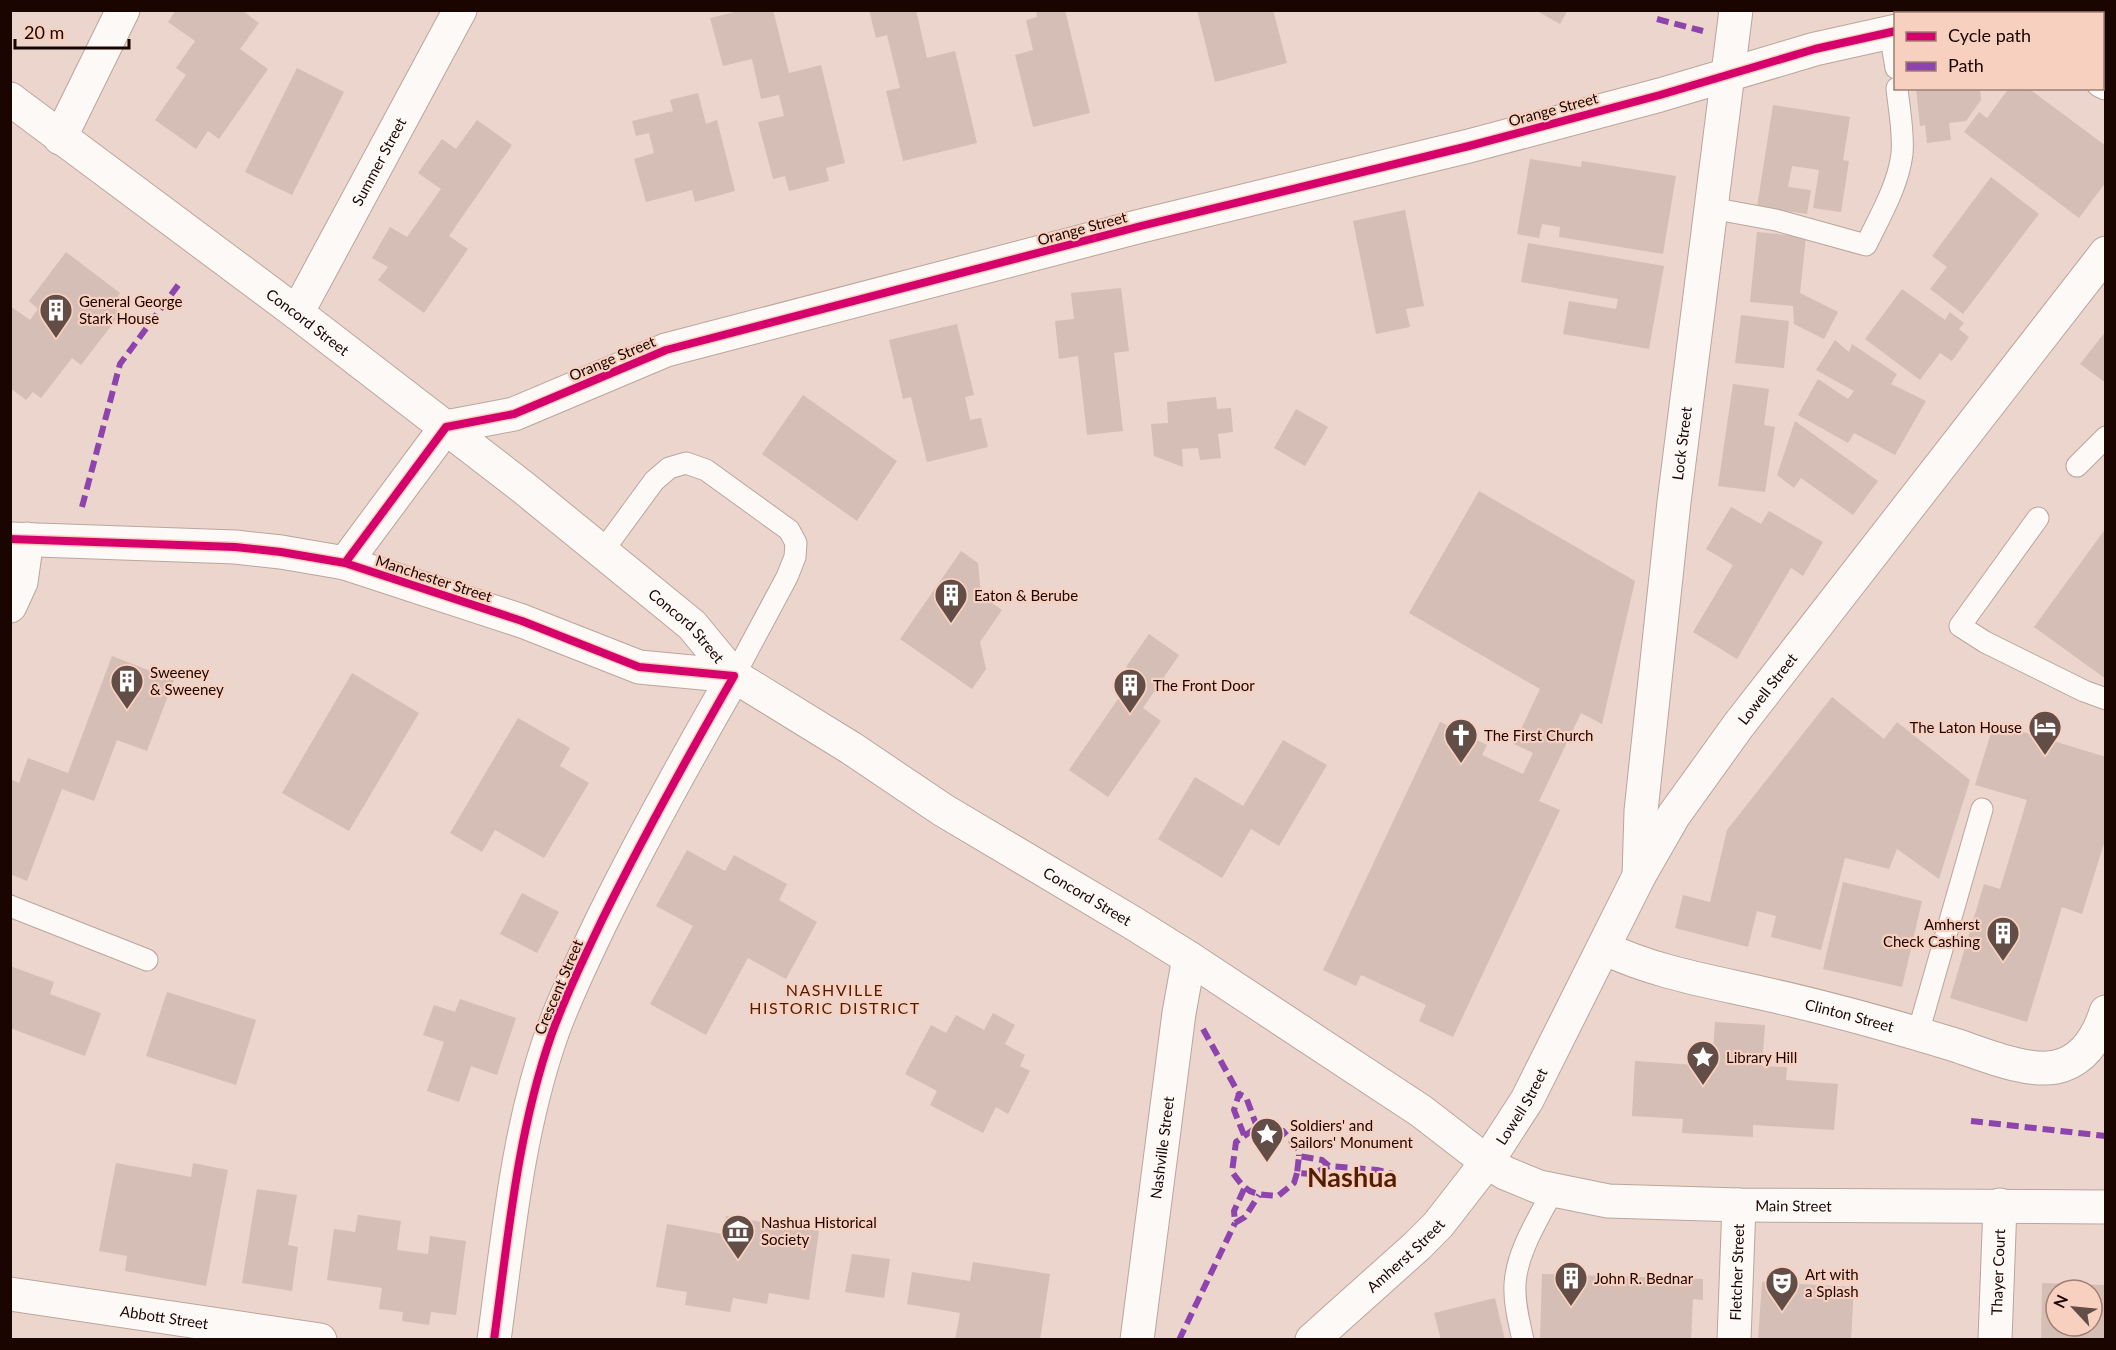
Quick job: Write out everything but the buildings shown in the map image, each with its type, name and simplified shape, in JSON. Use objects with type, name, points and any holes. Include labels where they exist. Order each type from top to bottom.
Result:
[{"type":"street","points":[[60,138],[123,10]]},
{"type":"street","name":"Summer Street","points":[[297,314],[460,10]]},
{"type":"street","name":"Lock Street","points":[[1639,876],[1641,811],[1674,502],[1736,10]]},
{"type":"street","name":"Orange Street","points":[[446,427],[514,414],[666,350],[1141,226],[1468,146],[1660,95],[1815,49],[1893,31]]},
{"type":"street","name":"Concord Street","points":[[10,99],[446,427],[692,625],[734,676],[851,748],[943,810],[1189,958],[1427,1115],[1487,1162]]},
{"type":"street","name":"Lowell Street","points":[[1487,1162],[1527,1100],[1639,876],[1674,815],[1738,726],[2106,253]]},
{"type":"street","points":[[345,563],[446,427]]},
{"type":"street","points":[[10,606],[21,582],[19,539]]},
{"type":"street","name":"Manchester Street","points":[[19,539],[235,547],[345,563],[522,621],[639,667],[734,676]]},
{"type":"street","name":"Crescent Street","points":[[494,1340],[517,1169],[533,1096],[550,1037],[569,989],[635,853],[734,676]]},
{"type":"street","name":"Clinton Street","points":[[1604,948],[1655,968],[1841,1011],[2009,1062],[2043,1068],[2056,1067],[2080,1057],[2097,1035],[2106,1012]]},
{"type":"street","name":"Nashville Street","points":[[1137,1340],[1179,1013],[1189,958]]},
{"type":"street","name":"Main Street","points":[[1487,1162],[1525,1182],[1608,1201],[1739,1205],[2106,1207]]},
{"type":"street","name":"Amherst Street","points":[[1312,1340],[1432,1232],[1487,1162]]},
{"type":"street","name":"Fletcher Street","points":[[1734,1340],[1739,1205]]},
{"type":"street","name":"Thayer Court","points":[[1995,1340],[2000,1205]]},
{"type":"street","name":"Abbott Street","points":[[10,1294],[143,1327],[320,1340]]},
{"type":"lane","points":[[1711,208],[1776,220],[1866,244],[1892,190],[1900,161],[1902,135],[1897,90]]},
{"type":"lane","points":[[2077,466],[2106,437]]},
{"type":"lane","points":[[602,552],[654,481],[669,468],[686,464],[706,470],[789,530],[796,543],[795,557],[787,577],[734,676]]},
{"type":"lane","points":[[2038,518],[1960,626],[1984,642],[2084,691],[2106,699]]},
{"type":"lane","points":[[1918,1033],[1982,809]]},
{"type":"lane","points":[[10,906],[147,960]]},
{"type":"lane","points":[[1523,1340],[1515,1297],[1517,1270],[1522,1253],[1553,1190]]},
{"type":"marked path","points":[[1657,19],[1703,31]]},
{"type":"marked path","points":[[82,507],[120,364],[179,284]]},
{"type":"marked path","points":[[1203,1029],[1239,1094]]},
{"type":"marked path","points":[[1244,1135],[1234,1110],[1239,1094],[1246,1097],[1257,1127]]},
{"type":"marked path","points":[[1971,1121],[2106,1136]]},
{"type":"marked path","points":[[1297,1173],[1294,1183],[1278,1196],[1251,1192],[1232,1172],[1236,1142],[1257,1127],[1283,1131],[1299,1150],[1299,1156]]},
{"type":"marked path","points":[[1329,1166],[1322,1160],[1299,1156],[1297,1173],[1312,1174],[1329,1166],[1377,1170],[1393,1174]]},
{"type":"marked path","points":[[1244,1189],[1234,1211],[1235,1223],[1245,1217],[1259,1195]]},
{"type":"marked path","points":[[1179,1340],[1235,1223]]},
{"type":"cycle path","points":[[345,563],[446,427],[514,414],[666,350],[1141,226],[1469,146],[1660,95],[1815,49],[1894,31]]},
{"type":"cycle path","points":[[10,539],[235,547],[345,563],[522,621],[639,667],[734,676],[666,797],[602,920],[562,1006],[551,1036],[539,1073],[522,1148],[494,1340]]},
{"type":"place","name":"General George Stark House","points":[[56,339]]},
{"type":"place","name":"Eaton & Berube","points":[[951,624]]},
{"type":"place","name":"Sweeney & Sweeney","points":[[127,710]]},
{"type":"place","name":"The Front Door","points":[[1130,714]]},
{"type":"place","name":"The Laton House","points":[[2045,756]]},
{"type":"place","name":"The First Church","points":[[1461,764]]},
{"type":"place","name":"Amherst Check Cashing","points":[[2003,962]]},
{"type":"place","name":"Library Hill","points":[[1703,1086]]},
{"type":"place","name":"Soldiers' and Sailors' Monument","points":[[1267,1163]]},
{"type":"place","name":"Nashua Historical Society","points":[[738,1260]]},
{"type":"place","name":"John R. Bednar","points":[[1571,1307]]},
{"type":"place","name":"Art with a Splash","points":[[1782,1312]]},
{"type":"district","name":"NASHVILLE HISTORIC DISTRICT","points":[[835,998]]},
{"type":"district","name":"Nashua","points":[[1352,1176]]}]
